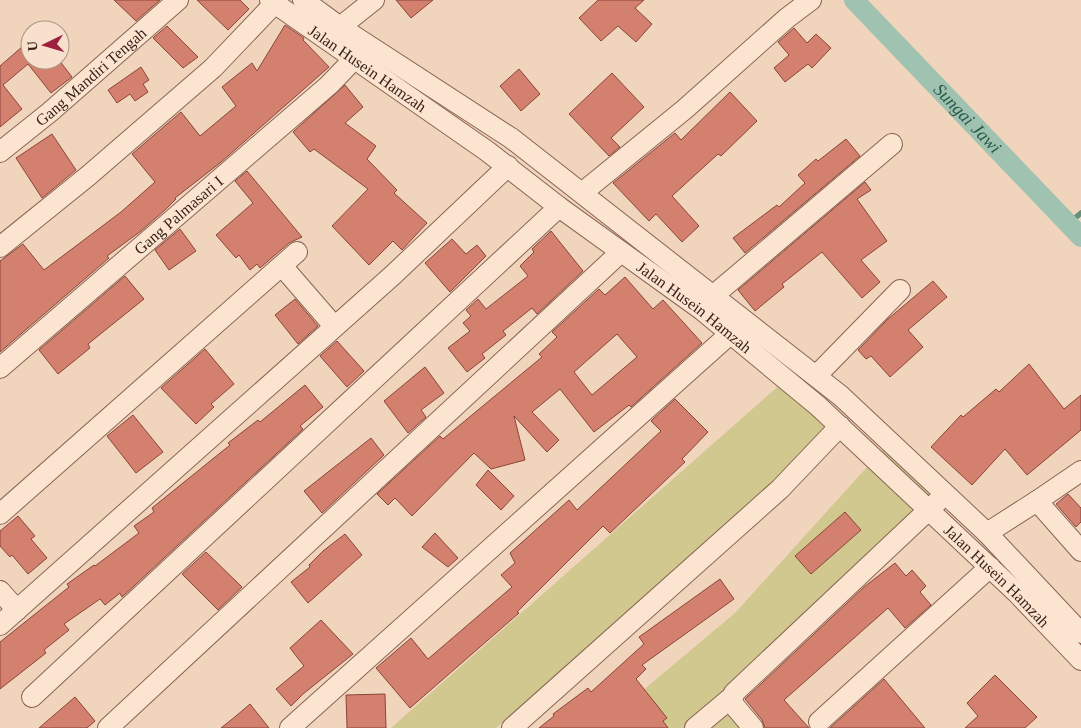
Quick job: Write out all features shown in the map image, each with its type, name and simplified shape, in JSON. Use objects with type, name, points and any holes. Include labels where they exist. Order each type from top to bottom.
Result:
[{"type":"street","name":"Gang Mandiri Tengah","points":[[0,152],[72,94],[178,0]]},
{"type":"street","name":"Jalan Husein Hamzah","points":[[303,0],[340,27],[501,132],[583,192],[816,376],[860,412],[986,533],[1081,633]]},
{"type":"street","points":[[340,27],[374,0]]},
{"type":"street","points":[[583,192],[686,109],[787,18],[812,0]]},
{"type":"street","name":"Jalan Husein Hamzah","points":[[272,2],[508,166],[559,207],[702,310],[840,426],[990,567],[1081,660]]},
{"type":"street","points":[[0,247],[88,176],[213,68],[272,2]]},
{"type":"street","name":"Gang Palmasari I","points":[[0,368],[314,98],[355,58]]},
{"type":"street","points":[[487,151],[501,132]]},
{"type":"street","points":[[714,295],[892,144]]},
{"type":"street","points":[[0,625],[334,326],[508,166]]},
{"type":"street","points":[[32,697],[559,207]]},
{"type":"street","points":[[0,514],[297,252]]},
{"type":"street","points":[[108,728],[621,252]]},
{"type":"street","points":[[282,266],[334,326]]},
{"type":"street","points":[[816,376],[900,290]]},
{"type":"street","points":[[290,728],[730,334]]},
{"type":"street","points":[[512,728],[780,489],[840,426]]},
{"type":"street","points":[[986,533],[1081,470]]},
{"type":"street","points":[[695,728],[732,697],[945,494]]},
{"type":"street","points":[[1036,500],[1081,551]]},
{"type":"street","points":[[818,722],[990,567]]},
{"type":"street","points":[[0,591],[17,610]]},
{"type":"street","points":[[732,697],[732,703],[753,728]]},
{"type":"shaded area","points":[[783,382],[841,430],[496,728],[391,728]]},
{"type":"shaded area","points":[[887,445],[942,496],[725,698],[746,728],[598,728],[735,613]]},
{"type":"building","points":[[114,0],[160,0],[136,21]]},
{"type":"building","points":[[197,0],[240,0],[249,9],[228,30]]},
{"type":"building","points":[[396,0],[433,0],[411,18]]},
{"type":"building","points":[[598,0],[644,0],[635,8],[652,24],[636,42],[618,26],[601,41],[579,18]]},
{"type":"building","points":[[285,25],[304,38],[303,40],[329,67],[220,163],[175,198],[166,209],[141,231],[107,256],[109,258],[0,352],[0,261],[23,244],[44,270],[121,212],[155,182],[132,154],[181,112],[200,136],[236,106],[222,87],[252,63],[257,71]]},
{"type":"building","points":[[167,26],[198,57],[183,68],[153,38]]},
{"type":"building","points":[[794,28],[807,43],[816,34],[831,48],[812,68],[808,64],[785,82],[774,68],[789,55],[778,42]]},
{"type":"building","points":[[20,49],[21,70],[3,85],[22,109],[0,127],[0,66]]},
{"type":"building","points":[[141,67],[149,80],[143,84],[148,92],[135,101],[130,94],[117,103],[108,90]]},
{"type":"building","points":[[519,69],[540,94],[521,111],[500,86]]},
{"type":"building","points":[[33,70],[67,70],[72,77],[51,93]]},
{"type":"building","points":[[612,73],[644,107],[611,138],[620,147],[609,156],[569,114]]},
{"type":"building","points":[[345,85],[363,107],[345,123],[376,146],[367,159],[397,190],[394,193],[427,223],[402,250],[393,241],[369,265],[332,226],[368,189],[314,149],[310,152],[293,132]]},
{"type":"building","points":[[730,92],[757,121],[721,156],[718,154],[672,196],[699,226],[682,242],[656,214],[649,221],[613,183],[675,133],[681,140]]},
{"type":"building","points":[[52,134],[76,170],[42,198],[16,158]]},
{"type":"building","points":[[846,139],[860,156],[745,253],[733,238],[777,205],[779,207],[805,183],[798,175],[816,159],[818,161]]},
{"type":"building","points":[[247,171],[302,237],[289,243],[260,268],[257,264],[250,270],[239,255],[236,258],[216,235],[253,203],[235,181]]},
{"type":"building","points":[[865,182],[871,190],[857,199],[887,241],[861,260],[880,282],[862,298],[822,252],[782,284],[784,287],[755,311],[738,290]]},
{"type":"building","points":[[180,229],[196,251],[169,270],[155,250]]},
{"type":"building","points":[[551,231],[583,271],[537,314],[532,308],[503,331],[506,335],[482,354],[485,358],[467,372],[448,348],[470,331],[463,323],[471,316],[466,310],[478,299],[486,309],[528,276],[520,266],[534,252],[532,249]]},
{"type":"building","points":[[452,239],[466,254],[477,245],[486,256],[450,292],[425,263]]},
{"type":"building","points":[[125,276],[144,299],[88,344],[90,348],[58,374],[39,350]]},
{"type":"building","points":[[625,277],[653,309],[663,300],[702,343],[631,407],[629,405],[594,432],[560,389],[532,412],[559,440],[547,452],[514,416],[525,460],[491,469],[474,453],[412,516],[395,498],[388,505],[377,494],[440,436],[443,439],[542,357],[539,354],[557,337],[552,332],[599,289],[605,295]],"holes":[[[617,334],[637,357],[592,395],[574,372]]]},
{"type":"building","points":[[933,281],[947,297],[908,330],[923,347],[890,377],[871,356],[866,359],[858,350],[888,319]]},
{"type":"building","points":[[295,299],[318,326],[298,344],[275,315]]},
{"type":"building","points":[[337,341],[364,371],[347,387],[320,356]]},
{"type":"building","points":[[205,349],[234,384],[211,404],[214,407],[196,424],[161,388]]},
{"type":"building","points":[[1029,364],[1064,409],[1081,395],[1081,430],[1027,475],[1005,449],[972,485],[931,447],[961,415],[963,417],[996,389],[999,392]]},
{"type":"building","points":[[425,367],[444,393],[421,410],[426,417],[408,433],[384,401]]},
{"type":"building","points":[[305,385],[323,407],[300,426],[303,429],[122,597],[120,593],[105,605],[100,599],[64,624],[69,630],[44,650],[46,653],[0,689],[0,642],[69,587],[67,584],[139,533],[134,526],[154,512],[152,508],[230,445],[228,443],[258,420],[260,422]]},
{"type":"building","points":[[675,399],[708,432],[682,459],[685,462],[610,533],[603,526],[517,612],[519,613],[410,708],[376,668],[411,638],[428,659],[512,587],[501,575],[515,563],[510,553],[569,500],[577,510],[661,431],[651,421]]},
{"type":"building","points":[[133,415],[163,452],[136,473],[107,436]]},
{"type":"building","points":[[371,438],[384,455],[322,513],[304,491]]},
{"type":"building","points":[[488,470],[514,496],[501,510],[476,485]]},
{"type":"building","points":[[1068,494],[1081,508],[1081,522],[1076,527],[1056,504]]},
{"type":"building","points":[[845,512],[861,530],[811,574],[795,556]]},
{"type":"building","points":[[18,516],[35,536],[31,539],[47,558],[28,574],[12,555],[10,557],[0,546],[0,531]]},
{"type":"building","points":[[435,533],[458,558],[448,567],[422,547]]},
{"type":"building","points":[[345,534],[362,555],[308,603],[291,582],[310,567],[309,565],[323,551]]},
{"type":"building","points":[[206,552],[242,587],[218,610],[182,574]]},
{"type":"building","points":[[895,563],[906,576],[912,570],[926,586],[920,592],[931,605],[905,628],[888,608],[784,700],[809,728],[765,728],[762,720],[745,699],[864,587]]},
{"type":"building","points":[[720,579],[734,599],[642,665],[646,669],[636,679],[667,718],[663,721],[668,728],[539,728],[554,716],[553,714],[588,688],[591,692],[644,644],[639,637]]},
{"type":"building","points":[[321,620],[353,654],[291,706],[276,689],[304,666],[290,648]]},
{"type":"building","points":[[995,675],[1037,717],[1025,728],[965,728],[978,716],[967,703]]},
{"type":"building","points":[[884,679],[925,728],[830,728]]},
{"type":"building","points":[[385,694],[386,728],[347,728],[346,695]]},
{"type":"building","points":[[75,697],[95,721],[87,728],[39,728]]},
{"type":"building","points":[[250,704],[269,728],[221,728],[236,716]]},
{"type":"waterway","name":"Sungai Jawi","points":[[854,0],[1081,237]]},
{"type":"waterway","points":[[1068,224],[1081,213]]}]
